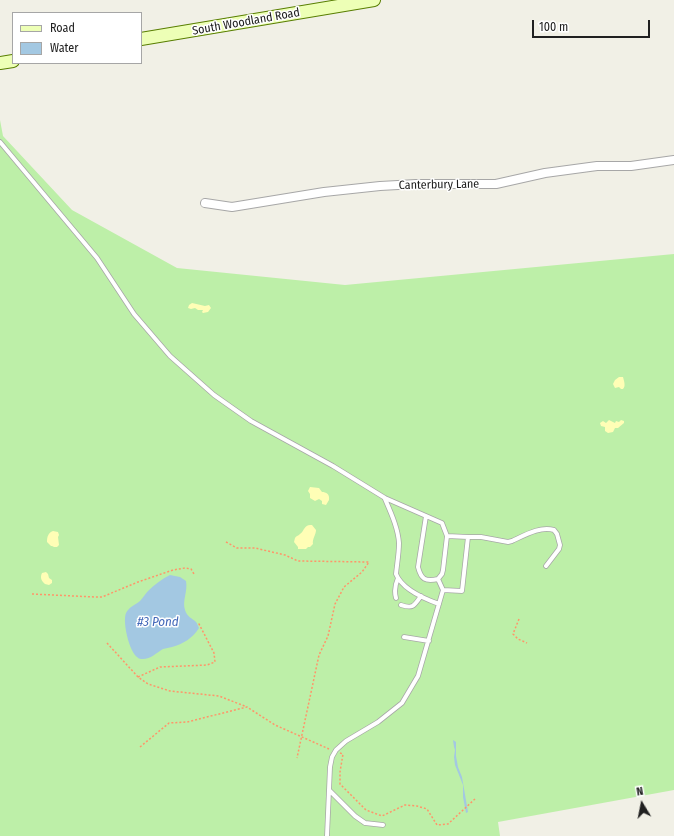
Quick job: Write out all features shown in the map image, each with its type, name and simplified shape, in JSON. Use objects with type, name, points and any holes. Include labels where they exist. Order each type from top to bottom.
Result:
[{"type":"street","name":"South Woodland Road","points":[[142,40],[374,0]]},
{"type":"street","points":[[0,63],[12,61]]},
{"type":"street","name":"Canterbury Lane","points":[[204,203],[232,207],[324,192],[380,186],[416,184],[496,184],[545,173],[597,166],[631,166],[674,160]]},
{"type":"lane","points":[[0,142],[97,258],[134,314],[170,356],[214,395],[251,421],[333,466],[385,498],[442,523],[447,536],[443,570],[438,579],[431,581],[424,579],[420,575],[418,567],[426,516]]},
{"type":"lane","points":[[385,498],[394,520],[399,543],[396,574],[398,578],[402,584],[427,600],[439,604]]},
{"type":"lane","points":[[447,536],[481,537],[508,542],[540,530],[554,530],[557,534],[560,545],[546,566]]},
{"type":"lane","points":[[443,590],[462,591],[468,537]]},
{"type":"lane","points":[[396,598],[394,593],[398,578]]},
{"type":"lane","points":[[327,836],[330,767],[332,757],[335,751],[346,741],[378,722],[402,703],[418,676],[429,641],[443,590],[438,579]]},
{"type":"lane","points":[[401,605],[409,608],[412,607],[421,596]]},
{"type":"lane","points":[[404,637],[429,641]]},
{"type":"lane","points":[[329,790],[355,816],[365,823],[383,825]]},
{"type":"path","points":[[226,542],[237,548],[255,548],[285,555],[298,561],[369,562],[362,572],[344,587],[335,604],[328,636],[319,655],[297,758]]},
{"type":"path","points":[[32,594],[95,598],[173,570],[185,568],[191,569],[194,574]]},
{"type":"path","points":[[519,619],[513,634],[518,640],[527,643]]},
{"type":"path","points":[[138,677],[160,667],[207,665],[215,662],[214,653],[198,622]]},
{"type":"path","points":[[107,643],[138,677],[148,684],[170,691],[219,696],[247,707],[275,725],[344,754],[340,772],[340,784],[366,810],[382,816],[405,805],[417,806],[427,809],[437,825],[448,824],[476,798]]},
{"type":"path","points":[[140,747],[169,723],[187,722],[247,707]]},
{"type":"green space","points":[[0,120],[3,136],[72,210],[177,268],[345,285],[674,254],[674,790],[498,822],[500,836],[0,836]]},
{"type":"sand","points":[[192,303],[205,306],[209,305],[211,308],[208,312],[203,313],[203,310],[188,308]]},
{"type":"sand","points":[[619,377],[623,377],[625,385],[623,389],[619,387],[615,388],[613,384]]},
{"type":"sand","points":[[609,420],[615,423],[616,421],[619,422],[621,420],[624,421],[624,423],[618,428],[615,428],[613,432],[608,433],[605,431],[605,427],[601,426],[600,423],[603,421],[606,423]]},
{"type":"sand","points":[[310,487],[319,488],[322,492],[325,492],[329,496],[329,500],[326,505],[322,504],[322,501],[319,499],[315,501],[310,498],[308,491]]},
{"type":"sand","points":[[307,525],[312,525],[316,530],[313,544],[306,549],[298,549],[294,542],[295,538]]},
{"type":"sand","points":[[53,531],[58,532],[59,535],[59,545],[57,547],[51,546],[47,542],[48,535]]},
{"type":"sand","points":[[46,572],[52,580],[52,583],[49,585],[45,584],[41,579],[42,573]]},
{"type":"water","name":"#3 Pond","points":[[170,575],[180,577],[186,581],[184,607],[188,616],[196,622],[199,628],[191,638],[184,642],[176,646],[163,649],[150,657],[141,659],[133,653],[130,646],[125,624],[126,613],[140,601],[147,592],[161,580]]},
{"type":"water","points":[[453,740],[456,742],[456,756],[462,777],[468,812],[466,813],[463,797],[463,785],[455,765]]}]
